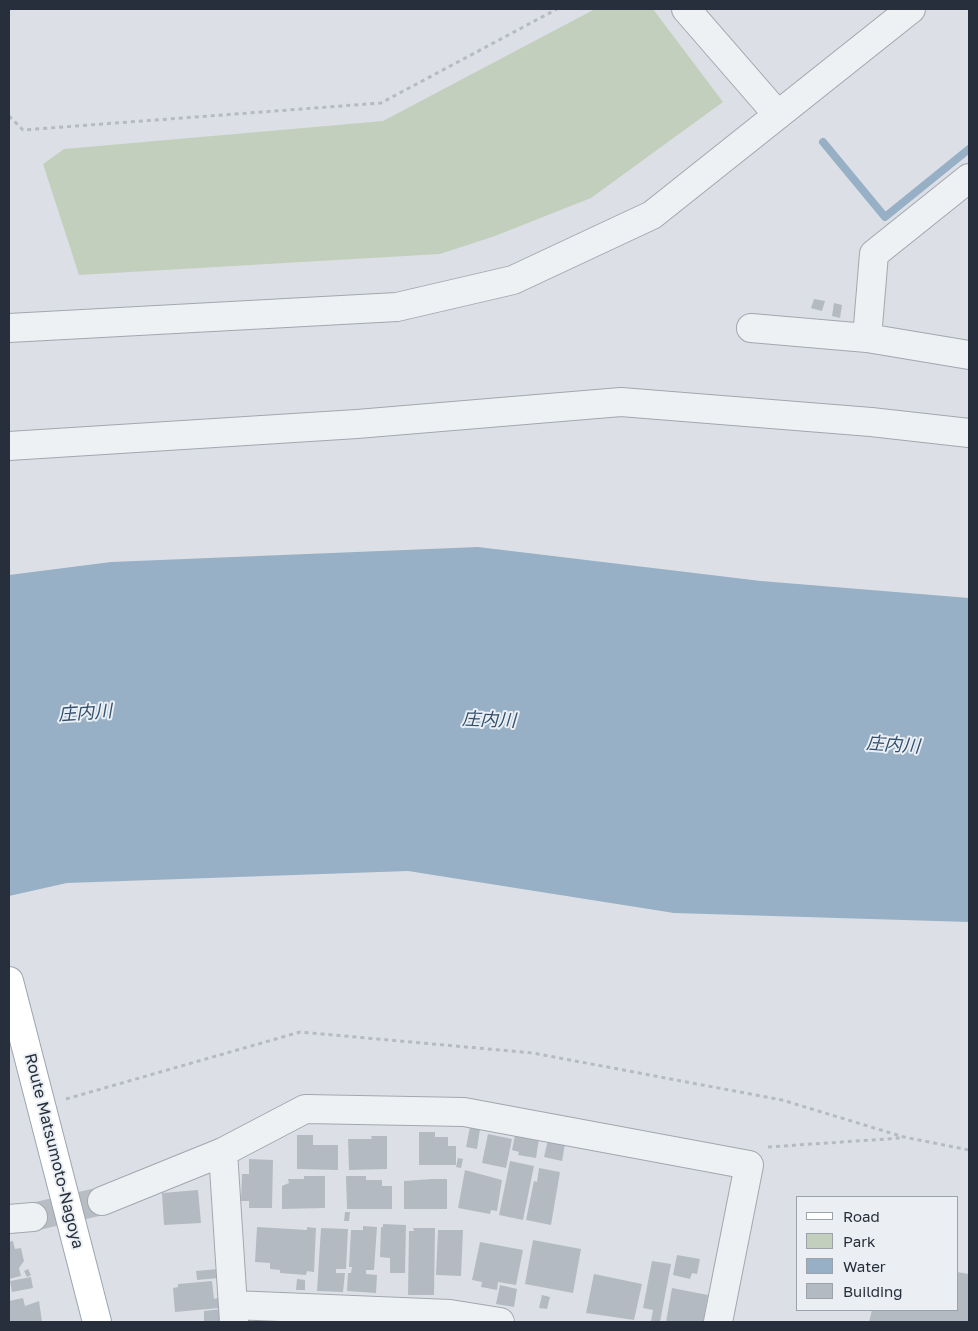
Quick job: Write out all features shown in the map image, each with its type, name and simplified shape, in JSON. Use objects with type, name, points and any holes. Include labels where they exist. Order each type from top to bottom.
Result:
[{"type":"main road","name":"Route Matsumoto-Nagoya","points":[[9,981],[98,1322]]},
{"type":"street","points":[[686,9],[778,115]]},
{"type":"street","points":[[9,328],[397,307],[513,280],[652,215],[911,9]]},
{"type":"street","points":[[867,338],[874,254],[969,178]]},
{"type":"street","points":[[751,328],[867,338],[969,355]]},
{"type":"street","points":[[9,446],[357,424],[621,402],[871,422],[969,433]]},
{"type":"street","points":[[102,1201],[223,1152],[305,1109],[454,1112],[749,1165],[718,1322]]},
{"type":"street","points":[[223,1152],[233,1314],[450,1314],[500,1322]]},
{"type":"path","points":[[9,116],[23,130],[381,103],[557,9]]},
{"type":"path","points":[[41,1098],[300,1032],[533,1053],[782,1100],[904,1137],[969,1150]]},
{"type":"path","points":[[749,1165],[762,1147],[904,1137]]},
{"type":"green space","points":[[595,9],[653,9],[723,102],[591,198],[495,236],[440,254],[79,275],[43,164],[64,149],[383,121]]},
{"type":"water","name":"庄内川","points":[[478,547],[761,581],[969,598],[969,922],[674,913],[408,871],[67,883],[9,896],[9,575],[111,562]]},
{"type":"building","points":[[814,299],[825,301],[822,311],[811,308]]},
{"type":"building","points":[[834,303],[842,305],[840,318],[832,316]]},
{"type":"building","points":[[470,1127],[480,1129],[477,1149],[466,1147]]},
{"type":"building","points":[[419,1132],[435,1132],[435,1137],[448,1137],[448,1146],[456,1146],[456,1165],[419,1165]]},
{"type":"building","points":[[488,1134],[512,1139],[506,1168],[482,1163]]},
{"type":"building","points":[[297,1135],[313,1135],[313,1145],[338,1145],[338,1170],[297,1169]]},
{"type":"building","points":[[515,1135],[539,1139],[536,1158],[518,1155],[519,1152],[512,1150]]},
{"type":"building","points":[[371,1136],[387,1136],[387,1169],[349,1170],[348,1139],[372,1139]]},
{"type":"building","points":[[548,1140],[565,1144],[562,1161],[544,1157]]},
{"type":"building","points":[[458,1158],[463,1159],[461,1168],[456,1167]]},
{"type":"building","points":[[249,1159],[273,1160],[272,1208],[249,1208],[249,1201],[241,1201],[242,1174],[249,1174]]},
{"type":"building","points":[[510,1161],[534,1166],[523,1220],[499,1215]]},
{"type":"building","points":[[539,1168],[560,1172],[551,1225],[526,1220],[534,1181],[537,1182]]},
{"type":"building","points":[[465,1170],[502,1180],[497,1211],[491,1210],[490,1214],[458,1208]]},
{"type":"building","points":[[304,1176],[325,1176],[325,1208],[282,1209],[282,1186],[289,1183],[288,1179],[304,1179]]},
{"type":"building","points":[[346,1176],[366,1176],[366,1180],[382,1180],[382,1186],[392,1186],[392,1209],[347,1209]]},
{"type":"building","points":[[447,1179],[447,1209],[404,1209],[404,1181]]},
{"type":"building","points":[[198,1190],[201,1223],[164,1225],[162,1193]]},
{"type":"building","points":[[345,1212],[350,1212],[349,1221],[344,1221]]},
{"type":"building","points":[[383,1224],[406,1225],[405,1273],[390,1273],[390,1258],[380,1257],[381,1227],[383,1227]]},
{"type":"building","points":[[363,1226],[377,1227],[374,1270],[366,1270],[366,1274],[377,1275],[376,1293],[347,1291],[348,1273],[351,1273],[352,1267],[349,1267],[351,1230],[363,1230]]},
{"type":"building","points":[[257,1227],[307,1230],[307,1227],[316,1228],[314,1272],[307,1271],[306,1275],[280,1273],[280,1270],[270,1269],[270,1263],[255,1262]]},
{"type":"building","points":[[321,1228],[348,1229],[346,1269],[336,1269],[336,1273],[345,1273],[343,1292],[317,1291]]},
{"type":"building","points":[[413,1228],[435,1228],[434,1295],[408,1295],[409,1231],[414,1231]]},
{"type":"building","points":[[438,1230],[463,1230],[461,1276],[436,1275]]},
{"type":"building","points":[[533,1240],[581,1249],[573,1293],[525,1284]]},
{"type":"building","points":[[13,1241],[15,1249],[21,1248],[24,1261],[19,1268],[21,1276],[9,1279],[9,1242]]},
{"type":"building","points":[[480,1242],[523,1250],[516,1285],[498,1282],[497,1290],[481,1287],[482,1282],[472,1280]]},
{"type":"building","points":[[677,1255],[700,1259],[697,1274],[692,1273],[690,1279],[673,1275]]},
{"type":"building","points":[[652,1261],[671,1264],[660,1322],[651,1321],[653,1310],[643,1308]]},
{"type":"building","points":[[28,1269],[31,1275],[27,1277],[24,1271]]},
{"type":"building","points":[[218,1269],[219,1278],[197,1280],[196,1271]]},
{"type":"building","points":[[958,1272],[969,1274],[969,1322],[869,1322],[872,1311],[958,1311]]},
{"type":"building","points":[[594,1274],[642,1284],[634,1320],[586,1313]]},
{"type":"building","points":[[31,1277],[33,1288],[12,1292],[10,1281]]},
{"type":"building","points":[[297,1279],[305,1280],[305,1290],[296,1290]]},
{"type":"building","points":[[212,1281],[214,1299],[218,1298],[219,1308],[175,1312],[173,1288],[178,1287],[178,1284]]},
{"type":"building","points":[[500,1285],[517,1289],[514,1307],[496,1304]]},
{"type":"building","points":[[672,1288],[708,1295],[703,1322],[666,1322]]},
{"type":"building","points":[[542,1295],[550,1297],[547,1309],[539,1308]]},
{"type":"building","points":[[23,1298],[25,1306],[39,1301],[42,1322],[9,1322],[9,1301]]},
{"type":"building","points":[[222,1309],[223,1322],[204,1322],[204,1311]]},
{"type":"waterway","points":[[823,142],[885,217],[969,149]]},
{"type":"tunnel","points":[[33,1217],[102,1201]]}]
